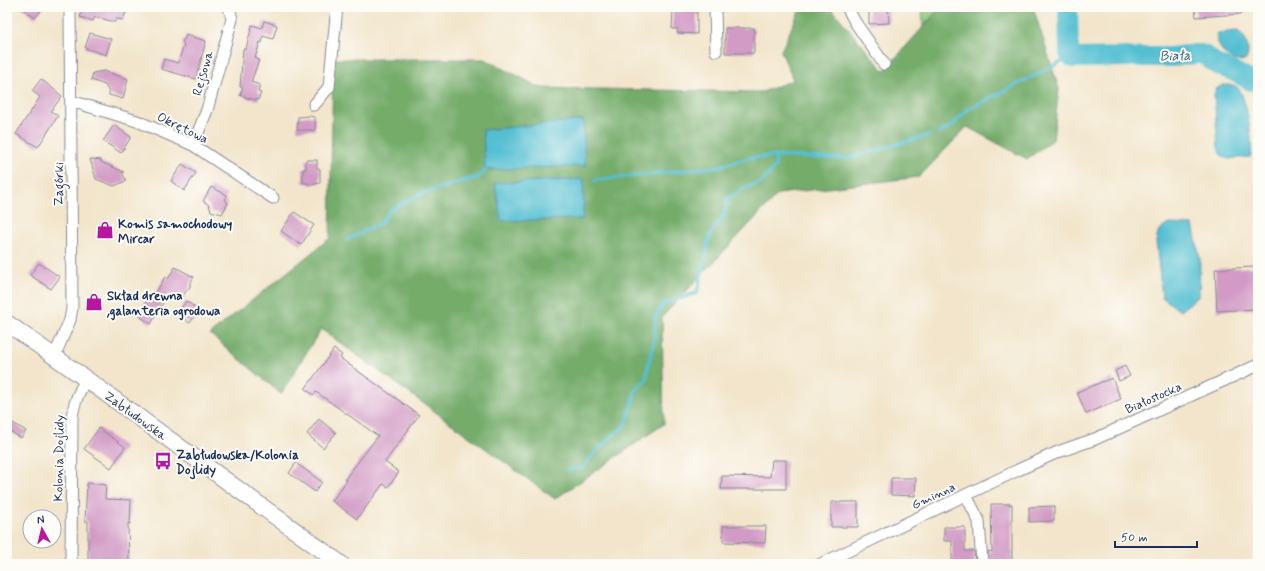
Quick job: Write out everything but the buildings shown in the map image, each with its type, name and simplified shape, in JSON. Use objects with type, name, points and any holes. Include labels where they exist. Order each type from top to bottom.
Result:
[{"type":"highway","name":"Zabłudowska","points":[[7,323],[341,564]]},
{"type":"street","name":"Zagórki","points":[[54,357],[70,320],[72,308],[70,7]]},
{"type":"street","name":"Rejsowa","points":[[193,145],[206,110],[232,19],[229,7]]},
{"type":"street","points":[[314,106],[330,87],[337,7]]},
{"type":"street","points":[[715,7],[716,50]]},
{"type":"street","points":[[846,7],[884,64]]},
{"type":"street","name":"Okrętowa","points":[[71,101],[137,121],[193,145],[273,198]]},
{"type":"street","name":"Białostocka","points":[[1058,452],[1095,439],[1258,365]]},
{"type":"street","name":"Kolonia Dojlidy","points":[[71,564],[72,417],[73,406],[77,394],[86,379]]},
{"type":"street","name":"Gminna","points":[[820,564],[1058,452]]},
{"type":"street","points":[[966,495],[979,521],[982,564]]},
{"type":"green space","points":[[801,7],[830,7],[884,71],[941,7],[1033,7],[1059,89],[1053,140],[1027,159],[967,127],[919,177],[778,194],[662,317],[664,424],[555,499],[321,329],[281,394],[210,334],[330,238],[333,59],[485,59],[541,88],[762,92],[793,80],[781,51]]},
{"type":"green space","points":[[922,7],[941,7],[923,27]]},
{"type":"water","points":[[1237,31],[1243,36],[1247,43],[1248,52],[1246,60],[1234,60],[1226,55],[1220,47],[1216,36],[1218,33]]},
{"type":"water","points":[[1223,85],[1231,85],[1238,88],[1244,101],[1251,133],[1250,157],[1228,159],[1220,154],[1218,147],[1214,95],[1216,89]]},
{"type":"water","points":[[583,120],[585,166],[485,170],[483,130]]},
{"type":"water","points":[[584,179],[583,219],[501,221],[495,183]]},
{"type":"water","points":[[1169,224],[1193,225],[1200,259],[1199,296],[1180,311],[1162,297],[1156,241],[1159,230]]},
{"type":"waterway","name":"Biała","points":[[1068,7],[1069,53],[1071,57],[1129,57]]},
{"type":"waterway","name":"Biała","points":[[1140,57],[1171,57],[1201,54],[1217,65],[1235,72],[1251,81]]},
{"type":"waterway","points":[[939,133],[953,125],[967,110],[1071,57]]},
{"type":"waterway","points":[[595,180],[716,167],[750,158],[776,156],[846,159],[929,135]]},
{"type":"waterway","points":[[567,470],[583,468],[595,452],[626,424],[636,390],[646,380],[654,342],[655,317],[663,304],[697,293],[710,235],[725,213],[727,199],[744,188],[761,183],[775,167],[776,156]]},
{"type":"waterway","points":[[347,240],[381,223],[390,210],[421,194],[479,177],[485,170]]},
{"type":"place","name":"Komis samochodowy Mircar","points":[[105,230]]},
{"type":"place","name":"Skład drewna ,galanteria ogrodowa","points":[[94,302]]},
{"type":"place","name":"Zabłudowska/Kolonia Dojlidy","points":[[163,461]]}]
